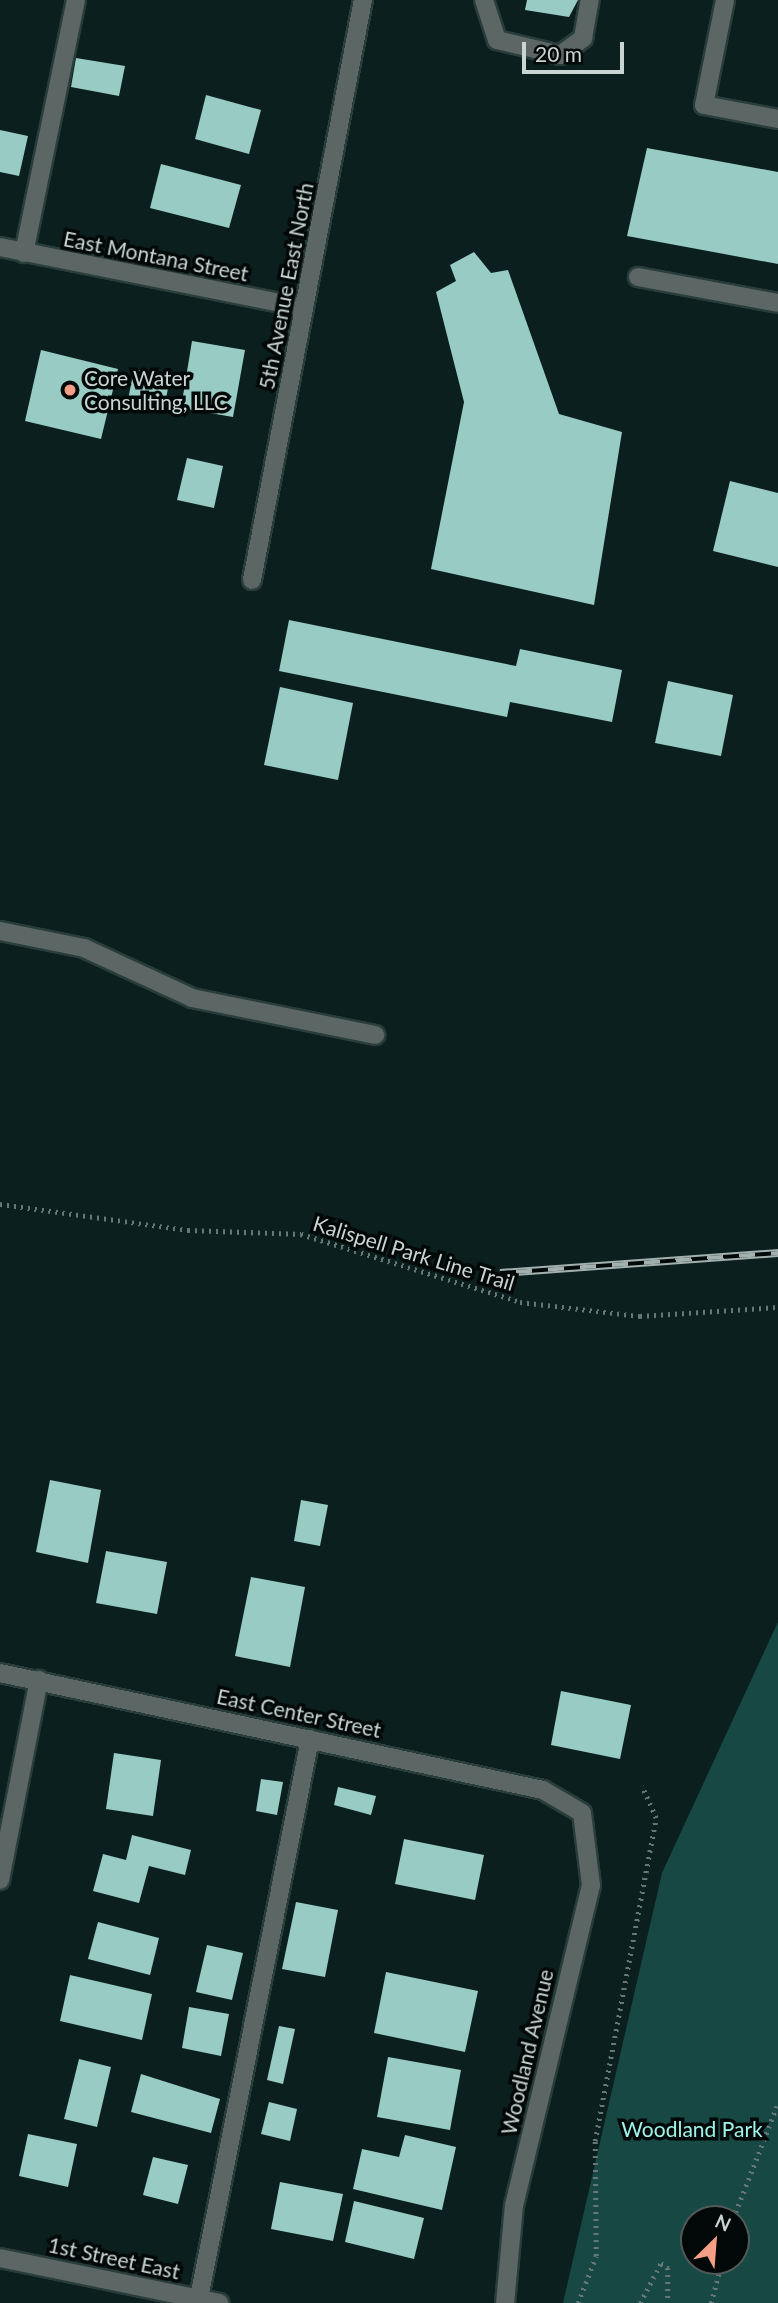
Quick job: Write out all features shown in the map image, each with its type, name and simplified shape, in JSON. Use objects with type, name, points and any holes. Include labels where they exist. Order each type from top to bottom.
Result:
[{"type":"street","points":[[24,253],[76,0]]},
{"type":"street","name":"5th Avenue East North","points":[[252,580],[363,0]]},
{"type":"street","points":[[484,0],[498,40],[559,55],[583,37],[590,0]]},
{"type":"street","points":[[725,0],[704,105],[778,119]]},
{"type":"street","name":"East Montana Street","points":[[0,247],[304,308]]},
{"type":"street","points":[[638,277],[778,303]]},
{"type":"street","points":[[0,931],[84,948],[192,998],[375,1035]]},
{"type":"street","name":"East Center Street","points":[[0,1673],[543,1790],[582,1813]]},
{"type":"street","points":[[0,1880],[39,1680]]},
{"type":"street","points":[[198,2301],[310,1739]]},
{"type":"street","name":"Woodland Avenue","points":[[505,2303],[514,2205],[591,1885],[582,1813]]},
{"type":"street","name":"1st Street East","points":[[0,2258],[198,2301],[219,2303]]},
{"type":"path","name":"Kalispell Park Line Trail","points":[[0,1203],[188,1230],[301,1234],[520,1302],[640,1316],[778,1307]]},
{"type":"path","points":[[578,2303],[596,2256],[595,2141],[656,1818],[642,1786]]},
{"type":"path","points":[[738,2205],[778,2103]]},
{"type":"path","points":[[639,2303],[661,2263],[668,2268],[668,2303]]},
{"type":"path","points":[[711,2303],[718,2275]]},
{"type":"green space","name":"Woodland Park","points":[[778,1622],[778,2303],[563,2303],[662,1873]]},
{"type":"building","points":[[527,0],[578,0],[569,17],[525,10]]},
{"type":"building","points":[[76,58],[125,66],[119,96],[71,87]]},
{"type":"building","points":[[206,95],[261,110],[249,154],[195,139]]},
{"type":"building","points":[[0,130],[28,136],[19,176],[0,172]]},
{"type":"building","points":[[647,148],[778,172],[778,264],[627,236]]},
{"type":"building","points":[[161,164],[241,185],[229,228],[150,208]]},
{"type":"building","points":[[474,252],[491,273],[508,270],[559,414],[622,432],[594,605],[431,569],[464,402],[436,292],[456,281],[450,265]]},
{"type":"building","points":[[192,341],[245,350],[233,417],[181,408]]},
{"type":"building","points":[[41,350],[118,369],[101,439],[25,421]]},
{"type":"building","points":[[134,369],[170,376],[164,411],[127,405]]},
{"type":"building","points":[[187,458],[223,466],[214,508],[177,500]]},
{"type":"building","points":[[730,481],[778,493],[778,567],[713,551]]},
{"type":"building","points":[[289,620],[516,666],[520,649],[622,670],[612,722],[510,702],[507,717],[279,671]]},
{"type":"building","points":[[668,681],[733,695],[721,756],[655,743]]},
{"type":"building","points":[[280,687],[353,703],[338,780],[264,765]]},
{"type":"building","points":[[50,1480],[101,1490],[88,1563],[36,1552]]},
{"type":"building","points":[[301,1500],[328,1505],[320,1546],[294,1541]]},
{"type":"building","points":[[106,1551],[167,1562],[157,1614],[96,1603]]},
{"type":"building","points":[[251,1577],[305,1587],[290,1667],[235,1656]]},
{"type":"building","points":[[561,1691],[631,1705],[620,1759],[551,1745]]},
{"type":"building","points":[[114,1753],[161,1760],[153,1816],[106,1809]]},
{"type":"building","points":[[261,1779],[283,1782],[277,1815],[256,1811]]},
{"type":"building","points":[[338,1787],[376,1796],[371,1815],[334,1805]]},
{"type":"building","points":[[132,1835],[191,1850],[185,1875],[149,1866],[139,1903],[93,1891],[103,1854],[126,1860]]},
{"type":"building","points":[[404,1839],[484,1855],[475,1900],[395,1884]]},
{"type":"building","points":[[296,1902],[338,1910],[325,1977],[282,1969]]},
{"type":"building","points":[[98,1922],[159,1938],[150,1975],[88,1959]]},
{"type":"building","points":[[207,1945],[243,1953],[232,2000],[196,1992]]},
{"type":"building","points":[[386,1972],[478,1991],[465,2052],[374,2033]]},
{"type":"building","points":[[70,1975],[152,1994],[142,2040],[60,2021]]},
{"type":"building","points":[[189,2007],[229,2014],[221,2056],[182,2048]]},
{"type":"building","points":[[279,2026],[295,2029],[283,2084],[267,2080]]},
{"type":"building","points":[[388,2057],[461,2070],[450,2130],[377,2117]]},
{"type":"building","points":[[79,2059],[111,2067],[97,2127],[64,2119]]},
{"type":"building","points":[[141,2074],[220,2099],[211,2133],[131,2112]]},
{"type":"building","points":[[269,2102],[297,2109],[290,2141],[261,2134]]},
{"type":"building","points":[[28,2134],[77,2144],[68,2187],[19,2176]]},
{"type":"building","points":[[405,2135],[456,2147],[442,2210],[353,2189],[362,2149],[399,2157]]},
{"type":"building","points":[[153,2157],[188,2165],[178,2204],[143,2195]]},
{"type":"building","points":[[280,2182],[343,2194],[333,2241],[271,2229]]},
{"type":"building","points":[[354,2201],[424,2218],[414,2259],[345,2242]]},
{"type":"railway","points":[[500,1273],[778,1253]]},
{"type":"place","name":"Core Water Consulting, LLC","points":[[70,390]]}]
